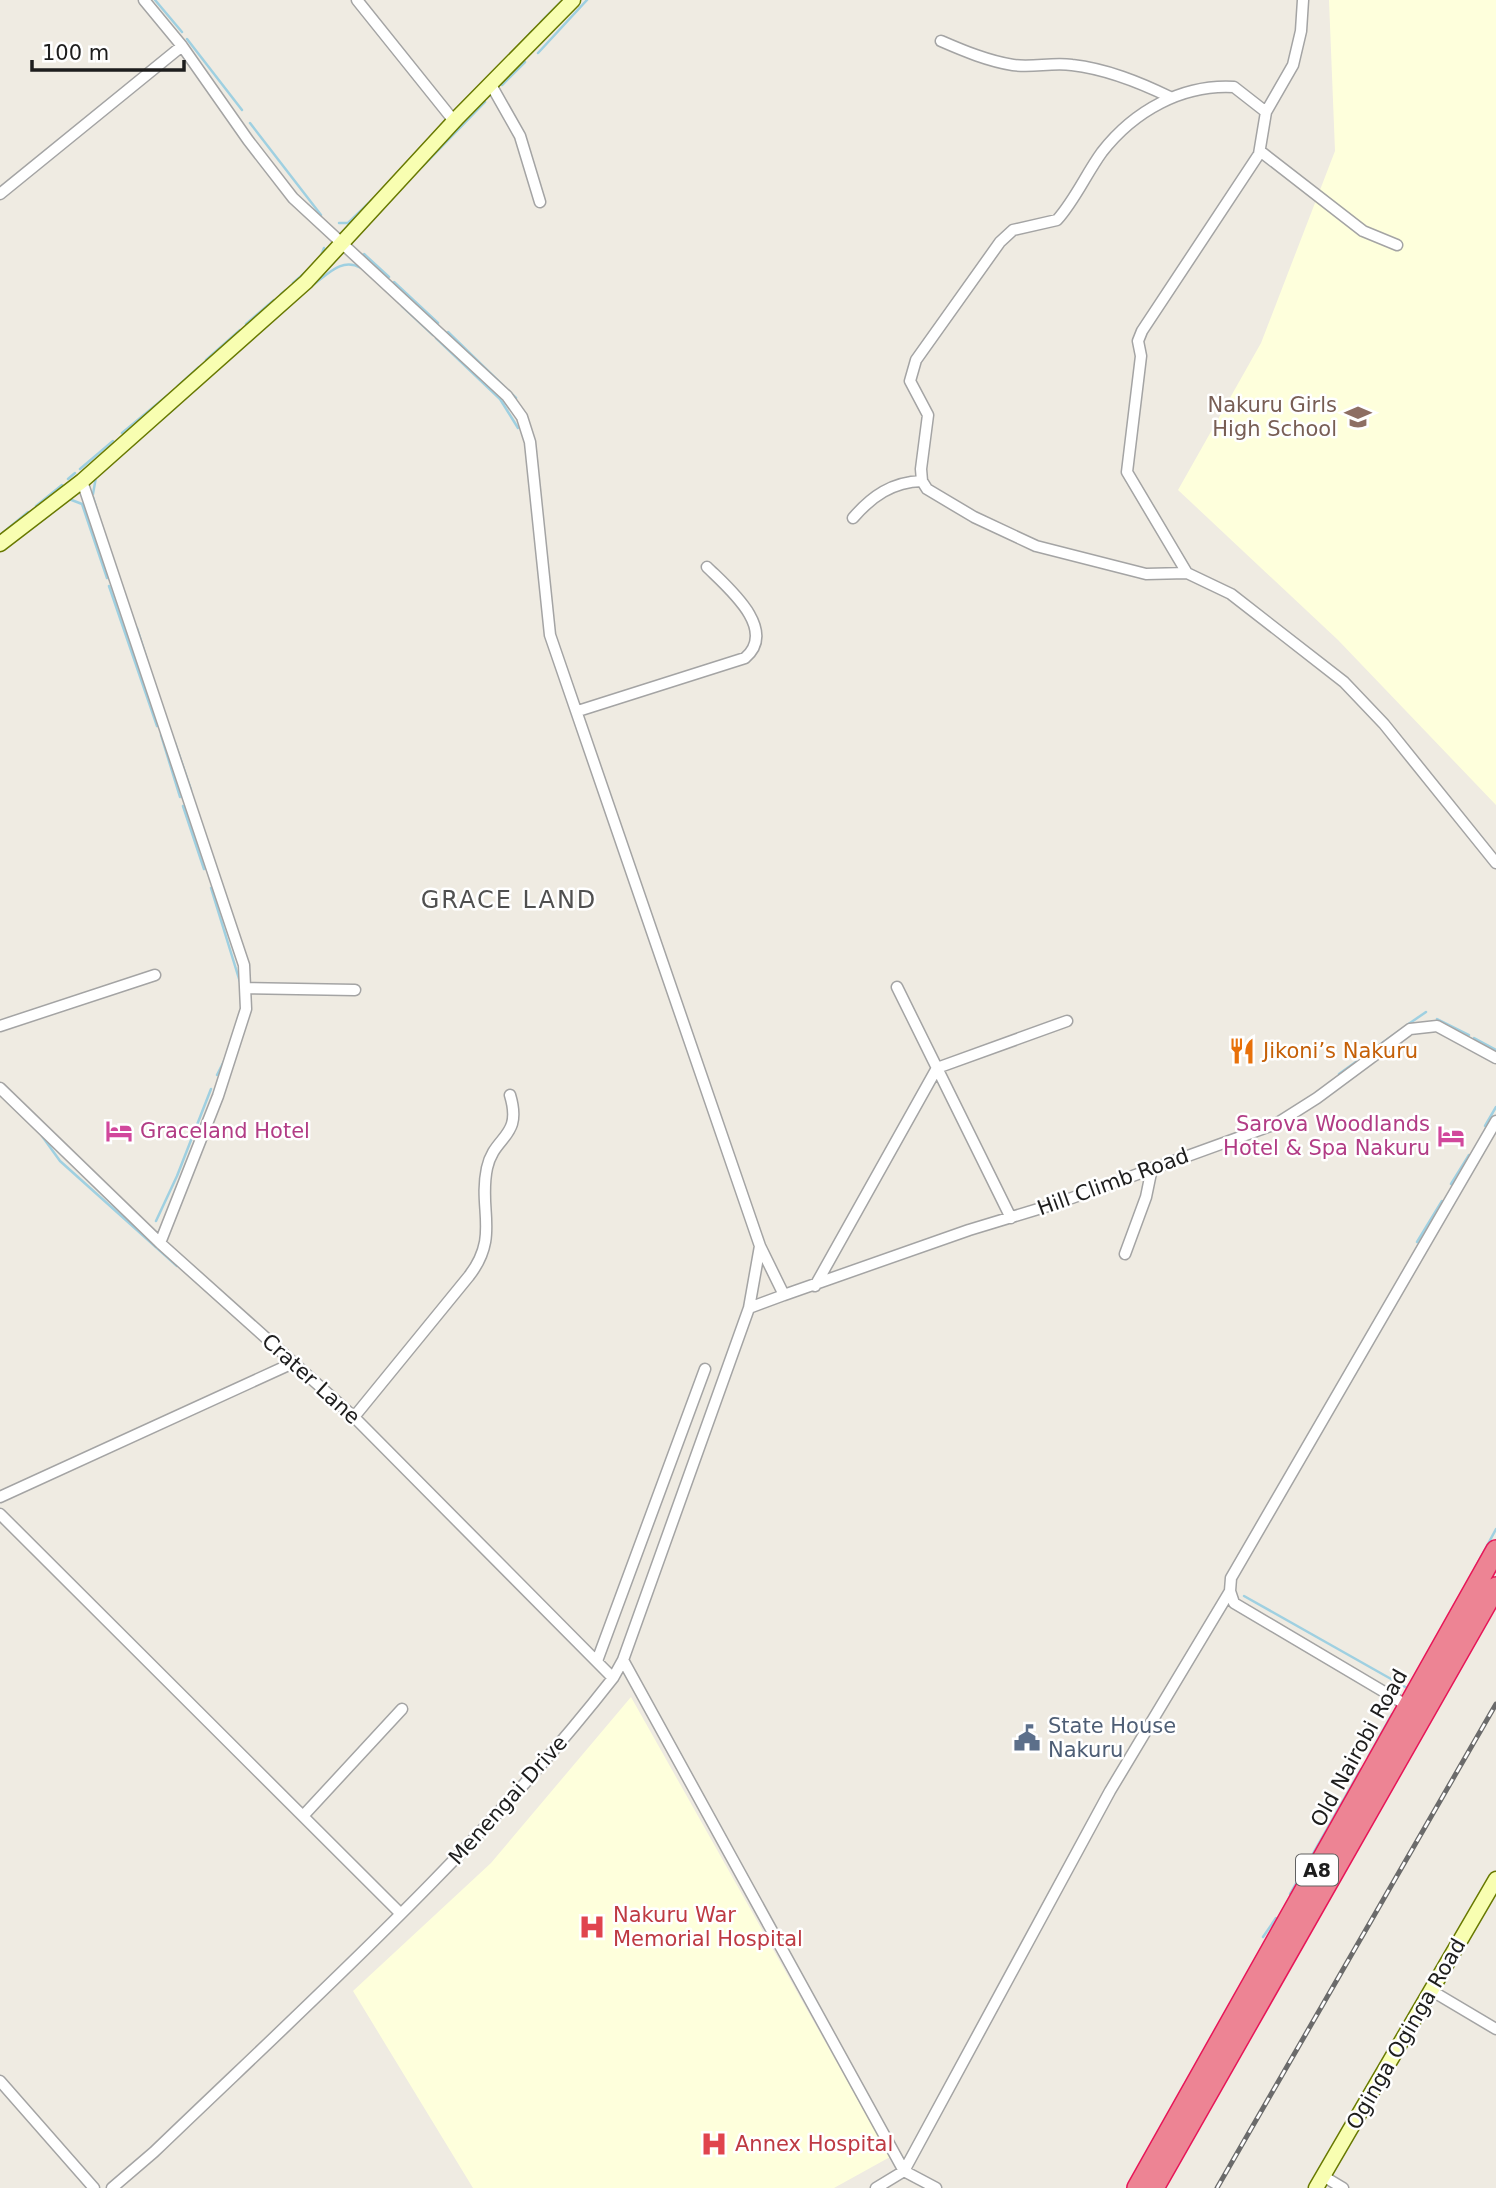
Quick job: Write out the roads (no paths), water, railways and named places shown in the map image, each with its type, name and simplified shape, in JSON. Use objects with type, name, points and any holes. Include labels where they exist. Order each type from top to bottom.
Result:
[{"type":"highway","name":"Old Nairobi Road","points":[[1137,2188],[1496,1550]]},
{"type":"highway","name":"Old Nairobi Road","points":[[1154,2188],[1496,1587]]},
{"type":"street","points":[[144,0],[182,46],[248,141],[293,198],[507,396],[522,417],[530,442],[550,635],[760,1247],[784,1295]]},
{"type":"street","points":[[357,0],[454,121]]},
{"type":"street","points":[[0,544],[82,481],[305,282],[490,83],[573,0]]},
{"type":"street","points":[[1187,573],[1127,472],[1141,356],[1138,341],[1260,151],[1266,112],[1293,65],[1302,22],[1303,0]]},
{"type":"street","points":[[941,41],[972,54],[1013,65],[1052,64],[1093,68],[1136,80],[1170,97]]},
{"type":"street","points":[[0,194],[182,46]]},
{"type":"street","points":[[490,83],[520,136],[540,202]]},
{"type":"street","points":[[1266,112],[1234,86],[1202,88],[1170,97],[1136,121],[1103,152],[1057,220],[1013,230],[1000,242],[916,360],[910,381],[928,415],[922,481],[927,489],[974,517],[1036,546],[1146,574],[1187,573],[1231,594],[1344,682],[1384,724],[1496,863]]},
{"type":"street","points":[[1260,151],[1363,231],[1397,245]]},
{"type":"street","points":[[82,481],[244,965],[247,988],[246,1009],[218,1096],[160,1243]]},
{"type":"street","points":[[853,518],[876,494],[908,481],[922,481]]},
{"type":"street","points":[[578,711],[745,658],[751,652],[755,637],[750,614],[744,604],[706,567]]},
{"type":"street","points":[[0,1026],[155,975]]},
{"type":"street","points":[[897,987],[1011,1218]]},
{"type":"street","points":[[247,988],[355,990]]},
{"type":"street","points":[[815,1286],[937,1068],[1067,1021]]},
{"type":"street","name":"Hill Climb Road","points":[[749,1308],[1286,1119],[1410,1029],[1437,1026],[1496,1058]]},
{"type":"street","name":"Crater Lane","points":[[0,1088],[160,1243],[354,1417],[613,1678]]},
{"type":"street","points":[[354,1417],[469,1276],[485,1252],[488,1237],[487,1168],[492,1156],[510,1133],[515,1119],[510,1096]]},
{"type":"street","points":[[1408,1706],[1234,1603],[1230,1591],[1231,1578],[1496,1121]]},
{"type":"street","points":[[1125,1254],[1146,1197],[1152,1168]]},
{"type":"street","name":"Menengai Drive","points":[[112,2188],[154,2152],[498,1814],[613,1678],[623,1660],[749,1308],[760,1247]]},
{"type":"street","points":[[0,1497],[293,1363]]},
{"type":"street","points":[[597,1661],[705,1370]]},
{"type":"street","points":[[0,1514],[400,1913]]},
{"type":"street","points":[[876,2188],[904,2171],[1110,1791],[1230,1591]]},
{"type":"street","points":[[623,1660],[904,2171],[936,2188]]},
{"type":"street","points":[[303,1816],[402,1709]]},
{"type":"street","name":"Oginga Oginga Road","points":[[1320,2182],[1496,1879]]},
{"type":"street","points":[[1432,1991],[1496,2029]]},
{"type":"street","points":[[0,2081],[94,2188]]},
{"type":"street","points":[[1320,2182],[1343,2188]]},
{"type":"waterway","points":[[155,0],[182,32]]},
{"type":"waterway","points":[[541,22],[563,0]]},
{"type":"waterway","points":[[538,53],[587,0]]},
{"type":"waterway","points":[[525,39],[532,31]]},
{"type":"waterway","points":[[187,39],[242,110]]},
{"type":"waterway","points":[[502,85],[525,62]]},
{"type":"waterway","points":[[422,167],[485,102]]},
{"type":"waterway","points":[[250,123],[321,215]]},
{"type":"waterway","points":[[339,223],[348,223],[372,200]]},
{"type":"waterway","points":[[321,256],[324,248]]},
{"type":"waterway","points":[[364,254],[389,277]]},
{"type":"waterway","points":[[313,285],[341,266],[348,264],[361,268]]},
{"type":"waterway","points":[[293,283],[307,271]]},
{"type":"waterway","points":[[394,282],[438,323]]},
{"type":"waterway","points":[[281,294],[286,290]]},
{"type":"waterway","points":[[246,324],[274,300]]},
{"type":"waterway","points":[[402,306],[433,335]]},
{"type":"waterway","points":[[206,360],[240,330]]},
{"type":"waterway","points":[[448,332],[516,398]]},
{"type":"waterway","points":[[436,338],[500,399],[518,428]]},
{"type":"waterway","points":[[178,386],[199,367]]},
{"type":"waterway","points":[[122,433],[168,395]]},
{"type":"waterway","points":[[162,419],[176,407]]},
{"type":"waterway","points":[[80,469],[113,441]]},
{"type":"waterway","points":[[68,479],[75,473]]},
{"type":"waterway","points":[[93,494],[96,477]]},
{"type":"waterway","points":[[36,506],[62,485]]},
{"type":"waterway","points":[[93,497],[97,510]]},
{"type":"waterway","points":[[69,499],[82,504],[107,578]]},
{"type":"waterway","points":[[0,535],[28,512]]},
{"type":"waterway","points":[[109,586],[157,726]]},
{"type":"waterway","points":[[137,628],[148,663]]},
{"type":"waterway","points":[[161,735],[180,797]]},
{"type":"waterway","points":[[175,743],[191,790]]},
{"type":"waterway","points":[[183,806],[204,869]]},
{"type":"waterway","points":[[211,888],[240,982]]},
{"type":"waterway","points":[[1407,1025],[1426,1012]]},
{"type":"waterway","points":[[1437,1019],[1469,1035]]},
{"type":"waterway","points":[[1339,1074],[1399,1031]]},
{"type":"waterway","points":[[1474,1038],[1496,1050]]},
{"type":"waterway","points":[[217,1075],[225,1059]]},
{"type":"waterway","points":[[156,1221],[211,1089]]},
{"type":"waterway","points":[[1485,1126],[1496,1107]]},
{"type":"waterway","points":[[42,1136],[60,1161],[177,1266]]},
{"type":"waterway","points":[[1451,1184],[1469,1155]]},
{"type":"waterway","points":[[1417,1242],[1442,1201]]},
{"type":"waterway","points":[[1475,1568],[1496,1529]]},
{"type":"waterway","points":[[1244,1596],[1407,1688],[1409,1685]]},
{"type":"waterway","points":[[1368,1757],[1392,1714]]},
{"type":"waterway","points":[[1290,1894],[1361,1769]]},
{"type":"waterway","points":[[1263,1937],[1276,1918]]},
{"type":"railway","points":[[1217,2188],[1496,1704]]},
{"type":"place","name":"Nakuru Girls High School","points":[[1358,417]]},
{"type":"place","name":"Jikoni’s Nakuru","points":[[1242,1051]]},
{"type":"place","name":"Graceland Hotel","points":[[119,1131]]},
{"type":"place","name":"Sarova Woodlands Hotel & Spa Nakuru","points":[[1451,1136]]},
{"type":"place","name":"State House Nakuru","points":[[1027,1738]]},
{"type":"place","name":"Nakuru War Memorial Hospital","points":[[592,1927]]},
{"type":"place","name":"Annex Hospital","points":[[714,2144]]},
{"type":"district","name":"GRACE LAND","points":[[509,900]]}]
